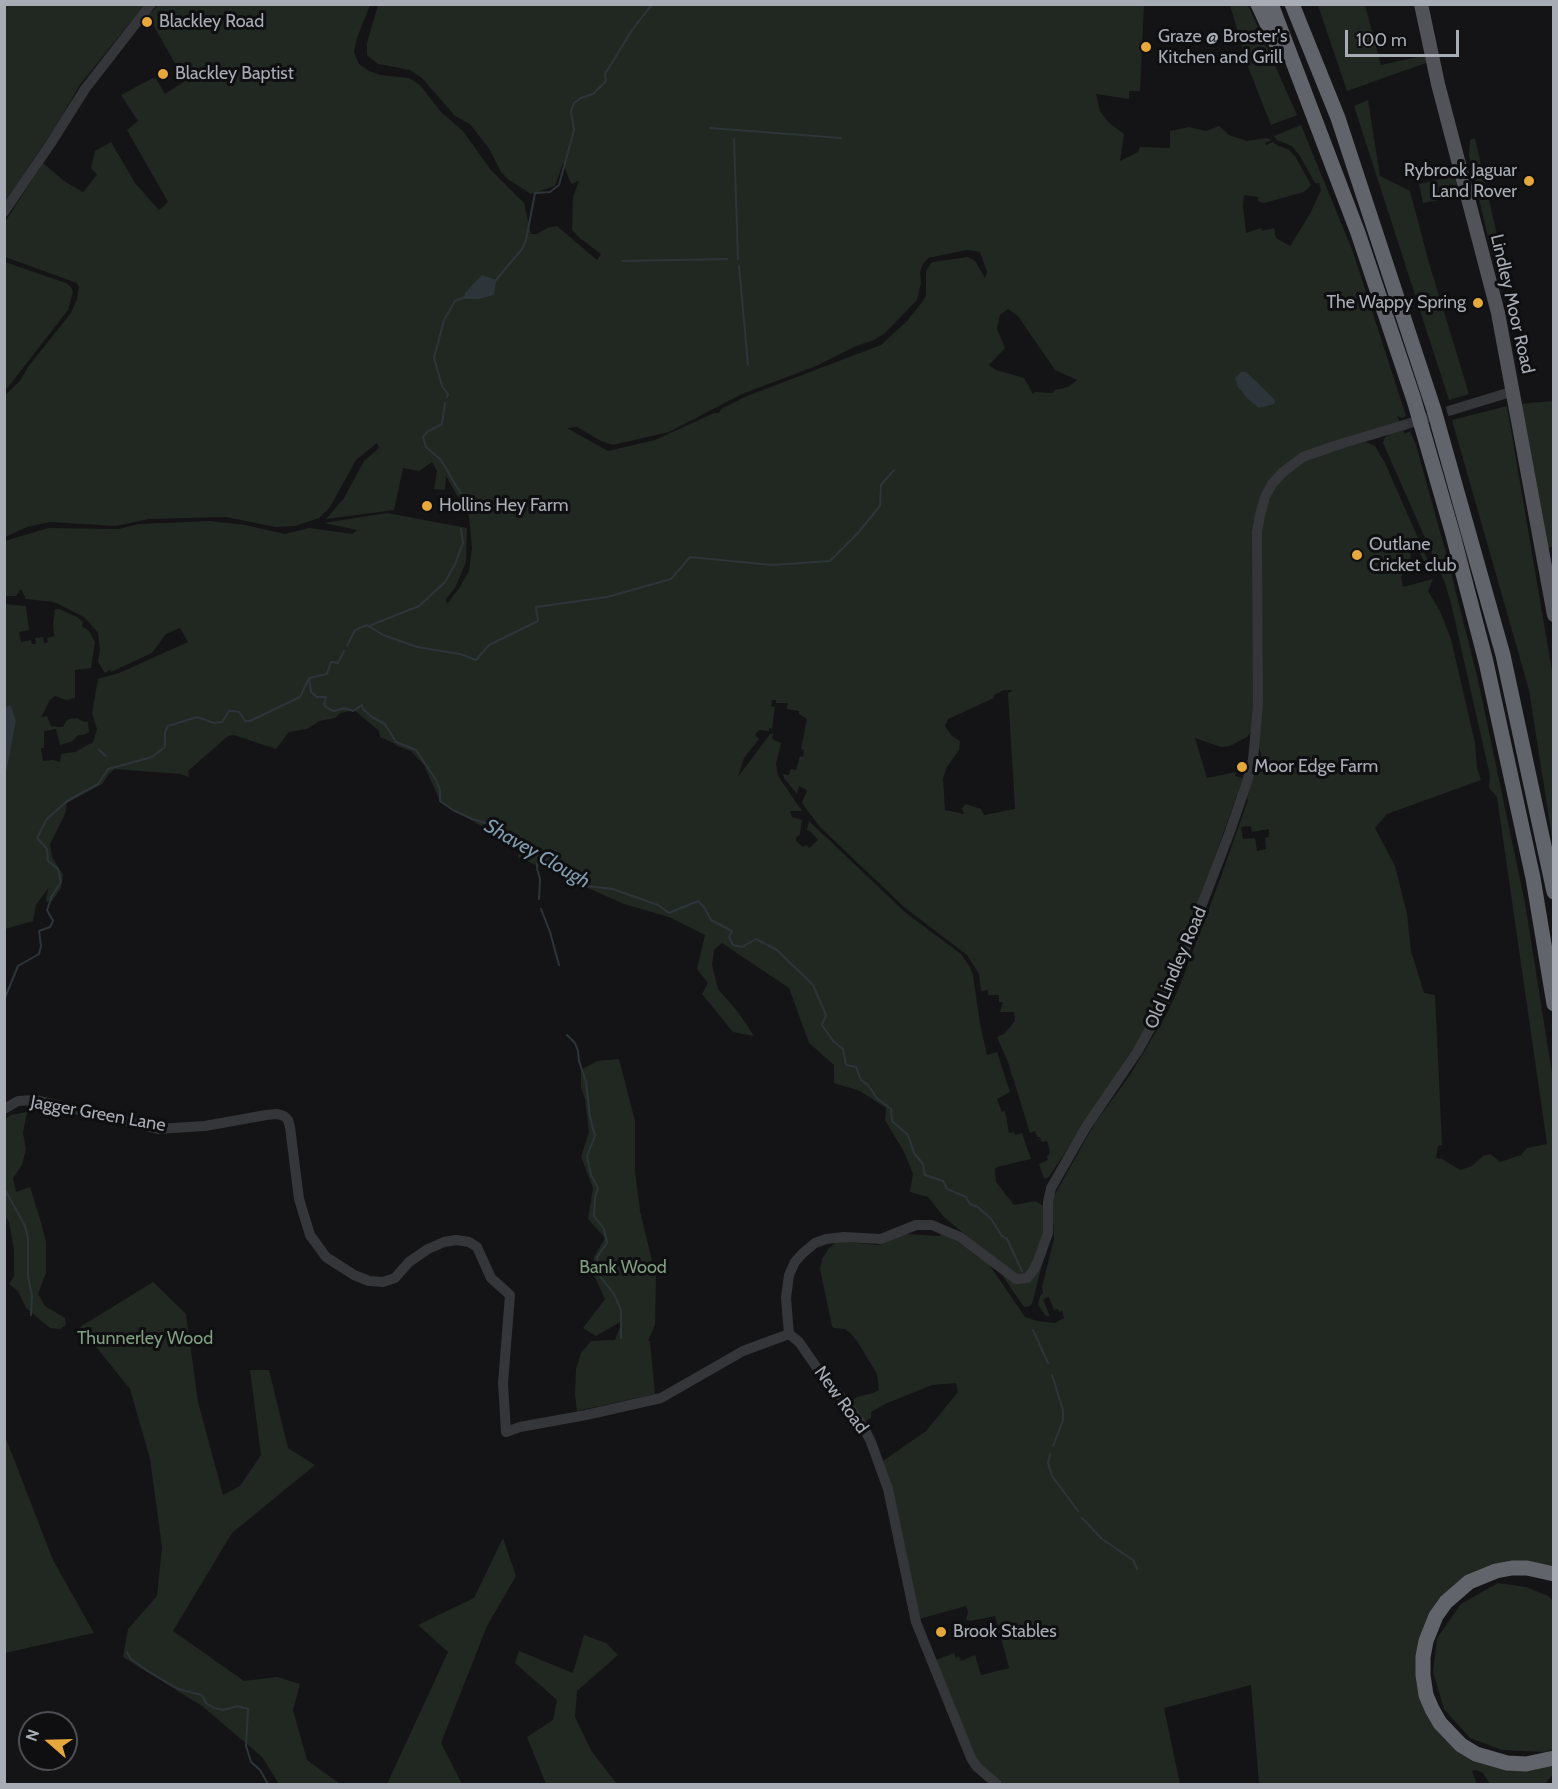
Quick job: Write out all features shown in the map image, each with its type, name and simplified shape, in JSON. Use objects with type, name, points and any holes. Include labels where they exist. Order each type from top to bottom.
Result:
[{"type":"highway","points":[[1258,4],[1325,143]]},
{"type":"highway","points":[[1271,4],[1358,233],[1414,400],[1453,535],[1486,662],[1530,867],[1554,1004]]},
{"type":"highway","points":[[1292,4],[1338,118]]},
{"type":"highway","points":[[1303,4],[1434,410],[1503,655],[1554,892]]},
{"type":"highway","points":[[1554,1574],[1534,1569],[1512,1568],[1484,1575],[1469,1582],[1446,1602],[1436,1616],[1426,1641],[1423,1657],[1425,1685],[1432,1709],[1440,1723],[1461,1745],[1476,1754],[1507,1763],[1526,1764],[1554,1758]]},
{"type":"main road","name":"Lindley Moor Road","points":[[1421,4],[1438,84],[1498,313],[1554,615]]},
{"type":"street","points":[[4,212],[51,144],[85,89],[151,4]]},
{"type":"street","points":[[1452,410],[1514,391]]},
{"type":"street","name":"Old Lindley Road","points":[[789,1334],[786,1298],[789,1275],[795,1262],[803,1253],[826,1239],[844,1236],[881,1239],[916,1225],[932,1225],[960,1237],[1016,1279],[1027,1278],[1033,1271],[1048,1233],[1048,1202],[1051,1188],[1086,1127],[1137,1052],[1164,1004],[1247,782],[1253,760],[1258,704],[1257,532],[1265,497],[1276,479],[1296,461],[1334,446],[1404,425]]},
{"type":"street","name":"Jagger Green Lane","points":[[4,1109],[18,1101],[36,1100],[158,1129],[205,1126],[266,1115],[284,1116],[290,1127],[298,1199],[310,1235],[326,1257],[354,1275],[369,1281],[383,1282],[394,1278],[409,1262],[428,1249],[444,1242],[456,1240],[469,1242],[477,1247],[491,1278],[510,1295],[503,1383],[506,1432],[520,1426],[586,1415],[661,1398],[743,1351],[789,1334]]},
{"type":"street","name":"New Road","points":[[789,1334],[799,1342],[824,1378],[844,1400],[863,1426],[871,1442],[888,1489],[916,1622],[971,1758],[977,1767],[997,1785]]},
{"type":"green space","points":[[1144,4],[1140,91],[1129,91],[1129,99],[1096,94],[1100,111],[1108,122],[1124,134],[1120,161],[1138,152],[1140,147],[1170,148],[1170,131],[1189,127],[1206,131],[1219,126],[1229,135],[1247,141],[1267,138],[1272,140],[1265,143],[1266,145],[1273,142],[1288,149],[1295,156],[1311,185],[1304,192],[1264,203],[1258,201],[1258,197],[1244,195],[1246,233],[1261,228],[1262,231],[1274,228],[1276,238],[1290,246],[1310,214],[1321,190],[1319,183],[1315,183],[1292,146],[1277,140],[1274,136],[1301,125],[1353,252],[1406,416],[1402,418],[1397,416],[1400,422],[1302,453],[1278,471],[1263,494],[1251,731],[1247,737],[1230,746],[1221,747],[1195,738],[1207,778],[1236,772],[1235,776],[1243,778],[1171,980],[1151,1019],[1148,1018],[1146,1022],[1148,1025],[1049,1177],[1044,1179],[1039,1164],[1048,1160],[1047,1156],[1050,1151],[1047,1141],[1042,1142],[1035,1131],[1030,1133],[1008,1062],[997,1037],[1004,1034],[1015,1021],[1014,1012],[1000,1012],[1003,1002],[999,1002],[999,995],[988,995],[988,990],[981,991],[979,974],[967,955],[904,907],[819,826],[802,803],[807,790],[799,786],[797,794],[784,778],[783,774],[789,775],[791,769],[796,770],[800,756],[803,757],[804,750],[801,749],[807,719],[799,714],[799,711],[787,709],[788,703],[776,703],[776,700],[772,700],[771,706],[775,707],[772,729],[759,730],[755,735],[759,739],[744,758],[738,777],[770,734],[773,734],[772,739],[781,743],[776,764],[778,776],[802,811],[790,811],[792,817],[802,820],[800,834],[796,841],[803,847],[806,845],[809,848],[818,840],[809,830],[807,831],[809,821],[906,913],[961,954],[970,967],[987,1055],[997,1052],[1010,1092],[997,1099],[1002,1112],[1005,1111],[1009,1133],[1014,1132],[1015,1135],[1022,1133],[1031,1159],[997,1167],[995,1169],[996,1182],[1014,1205],[1035,1201],[1045,1207],[1048,1241],[1030,1306],[1025,1307],[1022,1304],[1000,1272],[1018,1283],[1029,1272],[1014,1276],[944,1217],[928,1197],[910,1192],[913,1174],[904,1152],[885,1120],[886,1108],[860,1091],[834,1083],[834,1065],[809,1043],[789,988],[722,943],[714,950],[712,965],[718,989],[738,1012],[754,1036],[733,1032],[702,994],[708,983],[697,969],[705,935],[669,917],[624,904],[518,857],[519,849],[440,801],[424,765],[411,751],[395,745],[398,741],[395,744],[380,737],[379,731],[354,710],[341,713],[335,718],[319,721],[307,729],[289,732],[276,749],[234,735],[228,736],[188,771],[189,777],[180,774],[115,769],[102,784],[67,803],[65,814],[50,844],[52,857],[63,875],[61,888],[52,901],[47,902],[49,887],[36,905],[33,921],[5,929],[4,778],[16,721],[11,705],[5,707],[5,604],[26,606],[29,630],[19,632],[21,642],[31,640],[32,644],[36,644],[35,638],[43,637],[44,643],[48,642],[47,638],[54,636],[55,609],[59,609],[83,622],[82,626],[89,631],[95,642],[91,668],[75,670],[75,698],[66,700],[55,696],[50,700],[41,717],[47,716],[51,726],[57,727],[63,727],[69,719],[77,718],[88,722],[89,732],[60,745],[56,729],[44,731],[44,748],[41,748],[43,761],[60,762],[61,754],[75,752],[93,742],[97,729],[92,713],[98,679],[119,673],[188,642],[180,628],[166,634],[152,653],[105,673],[98,662],[100,650],[98,633],[84,617],[54,602],[26,599],[21,589],[16,596],[5,596],[5,541],[48,528],[119,529],[139,524],[209,521],[245,525],[285,534],[309,528],[352,534],[357,530],[324,523],[387,513],[467,528],[466,562],[455,588],[446,599],[447,604],[469,571],[472,548],[469,516],[446,476],[445,490],[434,489],[437,471],[432,462],[419,471],[403,468],[394,510],[326,519],[344,498],[364,461],[379,448],[377,443],[356,460],[330,507],[319,518],[295,526],[276,527],[226,517],[149,519],[116,526],[50,522],[27,527],[5,537],[4,396],[20,381],[28,367],[71,313],[79,287],[77,283],[5,257],[5,222],[43,163],[64,181],[83,192],[97,175],[91,168],[95,151],[111,142],[135,183],[159,210],[168,202],[127,130],[138,121],[121,95],[153,78],[165,94],[185,81],[148,16],[158,5],[370,5],[354,52],[359,64],[380,75],[409,78],[420,85],[441,112],[463,131],[490,169],[524,203],[531,234],[557,226],[597,260],[601,254],[572,230],[573,197],[579,181],[571,184],[563,163],[555,186],[531,194],[501,172],[490,150],[470,124],[455,116],[422,78],[410,70],[378,64],[367,55],[367,43],[378,5]],"holes":[[[967,250],[980,252],[987,272],[985,278],[975,261],[968,257],[932,262],[926,271],[926,296],[923,301],[907,321],[881,345],[747,396],[721,409],[719,413],[714,413],[655,440],[608,451],[567,428],[577,427],[613,445],[669,432],[742,394],[816,366],[856,346],[874,340],[885,333],[917,300],[921,283],[920,272],[928,258]],[[1008,309],[1018,316],[1055,370],[1077,380],[1068,387],[1052,393],[1035,392],[1033,394],[1024,378],[996,370],[989,365],[1005,348],[997,329],[1000,315]],[[1004,690],[1013,690],[1008,693],[1015,809],[984,815],[981,809],[966,804],[962,808],[964,814],[945,810],[943,778],[947,767],[959,750],[960,741],[952,736],[945,726],[948,719],[994,698],[994,695]]]},
{"type":"green space","points":[[5,5],[144,5],[79,86],[56,126],[5,202]]},
{"type":"green space","points":[[1230,5],[1248,5],[1297,115],[1271,125],[1247,64]]},
{"type":"green space","points":[[1318,5],[1365,5],[1381,65],[1426,55],[1426,63],[1347,91]]},
{"type":"green space","points":[[1368,100],[1380,176],[1410,191],[1429,263],[1469,394],[1449,400],[1354,106]]},
{"type":"green space","points":[[1475,138],[1506,275],[1497,275],[1469,156],[1470,140]]},
{"type":"green space","points":[[1455,176],[1459,196],[1423,203],[1419,184]]},
{"type":"green space","points":[[5,262],[66,283],[73,292],[68,310],[5,391]]},
{"type":"green space","points":[[1553,401],[1554,546],[1548,548],[1519,404]]},
{"type":"green space","points":[[1507,406],[1553,677],[1553,844],[1529,690],[1452,420]]},
{"type":"green space","points":[[1403,430],[1405,434],[1410,431],[1416,445],[1478,680],[1525,903],[1554,1086],[1553,1571],[1539,1566],[1457,1586],[1417,1666],[1458,1749],[1553,1764],[1553,1774],[1545,1784],[1490,1784],[1483,1773],[1476,1770],[1472,1771],[1477,1784],[1259,1784],[1251,1685],[1164,1708],[1180,1784],[1004,1784],[978,1763],[936,1660],[954,1653],[961,1661],[975,1655],[981,1675],[1009,1668],[995,1616],[966,1620],[968,1612],[966,1606],[919,1619],[883,1461],[926,1431],[958,1392],[956,1383],[932,1385],[885,1404],[871,1412],[871,1418],[865,1421],[850,1402],[857,1397],[879,1390],[877,1374],[850,1333],[845,1329],[832,1326],[820,1269],[822,1259],[829,1248],[838,1241],[877,1245],[905,1232],[906,1234],[940,1236],[942,1231],[988,1263],[1025,1317],[1055,1323],[1064,1318],[1062,1311],[1054,1310],[1049,1297],[1043,1299],[1050,1317],[1045,1315],[1038,1305],[1043,1293],[1042,1287],[1054,1239],[1052,1204],[1054,1196],[1095,1123],[1130,1075],[1167,1013],[1179,988],[1219,882],[1248,800],[1255,772],[1261,765],[1264,765],[1259,747],[1260,548],[1263,513],[1276,485],[1289,471],[1312,457],[1365,442],[1375,446],[1385,463],[1429,563],[1426,565],[1417,547],[1411,547],[1410,565],[1407,565],[1401,577],[1403,587],[1433,579],[1428,591],[1440,611],[1451,639],[1475,743],[1477,768],[1481,780],[1387,814],[1375,828],[1395,866],[1407,914],[1411,951],[1424,993],[1435,995],[1442,1145],[1438,1146],[1436,1158],[1460,1170],[1472,1166],[1483,1156],[1490,1154],[1500,1162],[1521,1155],[1527,1148],[1547,1144],[1497,797],[1489,788],[1490,776],[1451,603],[1445,583],[1383,443],[1385,437]],"holes":[[[1251,826],[1252,832],[1269,829],[1269,837],[1265,838],[1266,849],[1257,851],[1255,838],[1243,839],[1241,827]]]},
{"type":"green space","name":"Bank Wood","points":[[619,1059],[635,1121],[635,1171],[640,1211],[656,1277],[655,1325],[648,1341],[650,1341],[655,1394],[577,1411],[576,1369],[581,1353],[591,1341],[615,1340],[622,1321],[596,1336],[583,1328],[605,1299],[592,1271],[594,1257],[605,1238],[588,1219],[593,1188],[581,1157],[589,1132],[585,1099],[581,1087],[581,1070],[597,1061]]},
{"type":"green space","points":[[27,1112],[23,1133],[26,1149],[22,1165],[13,1178],[16,1192],[30,1187],[40,1219],[46,1242],[46,1273],[38,1294],[45,1306],[65,1318],[66,1325],[60,1329],[50,1328],[26,1308],[18,1291],[9,1284],[14,1276],[14,1249],[9,1222],[5,1216],[5,1119],[11,1115]]},
{"type":"green space","name":"Thunnerley Wood","points":[[153,1282],[186,1314],[198,1402],[223,1495],[240,1486],[261,1455],[250,1370],[269,1370],[288,1448],[315,1465],[232,1533],[173,1631],[244,1681],[277,1677],[300,1684],[293,1710],[307,1760],[340,1784],[279,1784],[262,1757],[202,1706],[123,1657],[128,1629],[157,1596],[162,1547],[150,1459],[130,1389],[80,1327]]},
{"type":"green space","points":[[5,1436],[53,1560],[94,1633],[5,1653]]},
{"type":"green space","points":[[503,1538],[516,1576],[487,1626],[441,1743],[462,1784],[387,1784],[448,1652],[418,1625],[474,1598]]},
{"type":"green space","points":[[1498,1583],[1526,1587],[1548,1596],[1553,1601],[1553,1749],[1545,1752],[1502,1750],[1470,1738],[1444,1709],[1433,1672],[1437,1638],[1461,1604]]},
{"type":"green space","points":[[584,1635],[606,1643],[618,1655],[577,1691],[575,1717],[592,1752],[617,1784],[546,1784],[527,1737],[553,1720],[557,1700],[515,1663],[519,1651],[573,1673]]},
{"type":"shaded area","points":[[482,275],[496,280],[494,295],[478,299],[464,299],[465,293]]},
{"type":"shaded area","points":[[1241,372],[1246,372],[1275,400],[1274,404],[1259,408],[1248,399],[1238,387],[1235,378]]},
{"type":"shaded area","points":[[11,705],[16,721],[5,778],[5,707]]},
{"type":"waterway","points":[[496,280],[522,249],[526,240],[535,193],[550,192],[559,185],[574,130],[571,111],[574,103],[593,94],[606,81],[605,74],[632,30],[654,4]]},
{"type":"waterway","points":[[710,128],[841,138]]},
{"type":"waterway","points":[[734,139],[738,259]]},
{"type":"waterway","points":[[622,261],[727,259]]},
{"type":"waterway","points":[[739,266],[748,365]]},
{"type":"waterway","points":[[447,397],[448,394],[442,386],[434,358],[444,320],[455,301],[465,297]]},
{"type":"waterway","points":[[445,403],[442,424],[427,432],[423,437],[426,447],[441,460],[461,494],[462,502]]},
{"type":"waterway","points":[[347,646],[355,630],[367,625],[383,635],[417,647],[460,654],[476,660],[489,645],[538,621],[536,607],[607,597],[671,579],[690,557],[772,565],[830,561],[857,534],[880,506],[881,485],[894,470]]},
{"type":"waterway","points":[[371,625],[419,606],[445,582],[463,543],[461,529]]},
{"type":"waterway","points":[[4,1000],[18,966],[39,954],[41,946],[39,931],[50,927],[53,921],[47,910],[61,882],[58,869],[48,861],[47,849],[37,838],[47,819],[67,801],[98,784],[108,769],[152,757],[165,747],[165,732],[168,726],[197,717],[214,723],[222,722],[229,711],[239,712],[245,721],[250,721],[300,697],[309,678],[327,674],[331,662],[338,663],[344,651]]},
{"type":"waterway","name":"Shavey Clough","points":[[309,678],[311,692],[317,697],[326,697],[324,705],[329,709],[334,711],[345,708],[353,711],[362,705],[372,717],[385,724],[396,742],[416,750],[436,780],[440,790],[440,801],[453,810],[472,819],[499,827],[550,864],[579,878],[586,886],[613,889],[658,905],[669,913],[698,901],[711,920],[732,931],[729,937],[733,945],[742,947],[756,939],[777,950],[813,985],[826,1015],[822,1025],[833,1041],[843,1049],[846,1065],[856,1067],[861,1080],[868,1085],[877,1098],[891,1109],[892,1121],[908,1135],[914,1153],[923,1164],[925,1175],[943,1181],[947,1189],[966,1197],[970,1204],[978,1207],[991,1219],[1002,1236],[1007,1239],[1022,1271]]},
{"type":"waterway","points":[[99,750],[106,756]]},
{"type":"waterway","points":[[538,855],[539,899]]},
{"type":"waterway","points":[[541,909],[559,965]]},
{"type":"waterway","points":[[567,1035],[575,1043],[578,1051],[595,1136],[587,1156],[591,1175],[598,1188],[594,1216],[604,1229],[607,1243],[597,1257],[599,1275],[614,1294],[621,1310],[621,1338]]},
{"type":"waterway","points":[[4,1188],[25,1226],[28,1238],[31,1315]]},
{"type":"waterway","points":[[1033,1330],[1048,1363]]},
{"type":"waterway","points":[[1052,1375],[1063,1410],[1063,1420],[1053,1446]]},
{"type":"waterway","points":[[1050,1454],[1048,1463],[1052,1476],[1078,1511]]},
{"type":"waterway","points":[[1082,1518],[1102,1539],[1133,1560],[1137,1569]]},
{"type":"waterway","points":[[127,1652],[131,1659],[146,1670],[178,1689],[202,1695],[206,1703],[214,1708],[223,1710],[238,1706],[248,1709],[246,1746],[251,1762],[260,1770],[268,1784]]},
{"type":"tunnel","points":[[1404,425],[1452,410]]},
{"type":"place","name":"Blackley Road","points":[[147,22]]},
{"type":"place","name":"Graze @ Broster's Kitchen and Grill","points":[[1146,47]]},
{"type":"place","name":"Blackley Baptist","points":[[163,74]]},
{"type":"place","name":"Rybrook Jaguar Land Rover","points":[[1529,181]]},
{"type":"place","name":"The Wappy Spring","points":[[1478,303]]},
{"type":"place","name":"Hollins Hey Farm","points":[[427,506]]},
{"type":"place","name":"Outlane Cricket club","points":[[1357,555]]},
{"type":"place","name":"Moor Edge Farm","points":[[1242,767]]},
{"type":"place","name":"Brook Stables","points":[[941,1632]]}]
